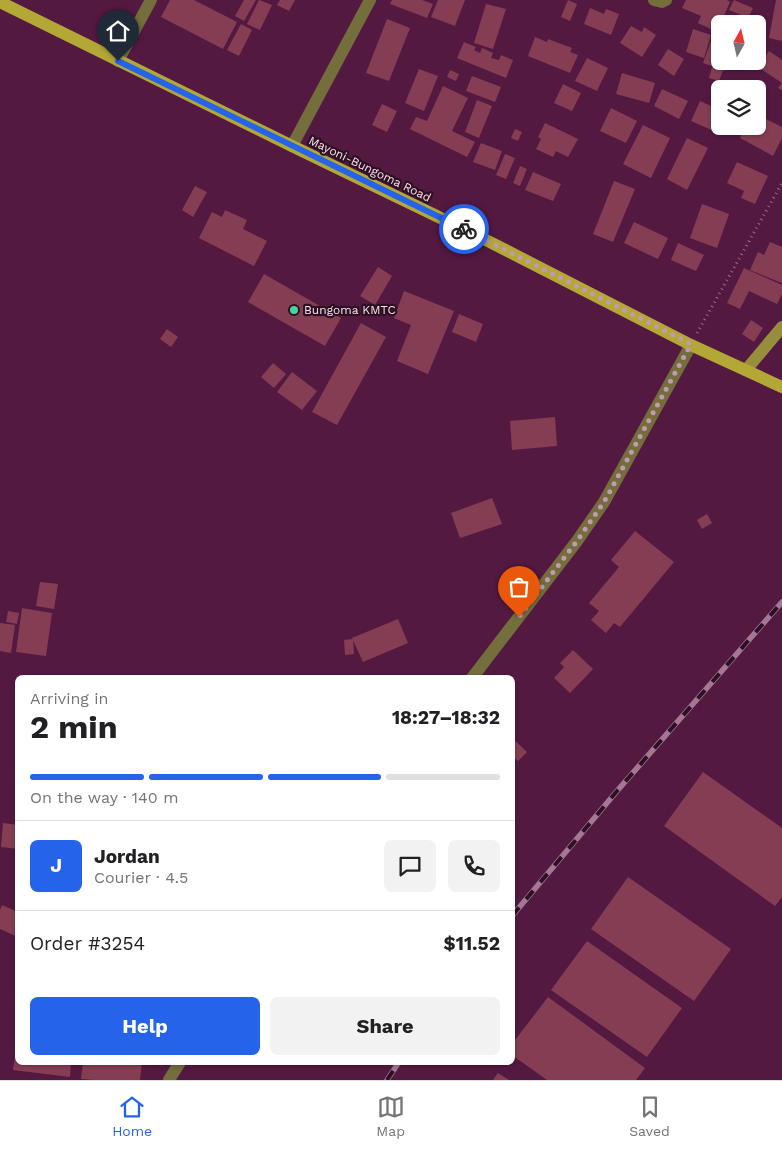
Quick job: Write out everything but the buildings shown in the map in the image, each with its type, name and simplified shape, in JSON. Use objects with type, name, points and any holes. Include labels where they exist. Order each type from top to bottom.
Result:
[{"type":"main road","name":"Mayoni-Bungoma Road","points":[[0,2],[482,238],[691,344],[782,387]]},
{"type":"street","points":[[118,61],[151,0]]},
{"type":"street","points":[[292,146],[370,0]]},
{"type":"street","points":[[654,0],[662,2],[666,0]]},
{"type":"street","points":[[746,370],[782,327]]},
{"type":"street","points":[[474,675],[577,541],[604,502],[691,344]]},
{"type":"street","points":[[169,1080],[178,1065]]},
{"type":"path","points":[[691,344],[782,183]]},
{"type":"railway","points":[[515,912],[617,791],[782,602]]},
{"type":"railway","points":[[387,1080],[397,1065]]},
{"type":"way so far","points":[[464,229],[691,344],[604,502],[519,617]]},
{"type":"place","name":"Bungoma KMTC","points":[[294,310]]},
{"type":"route","points":[[118,61],[464,229]]}]
